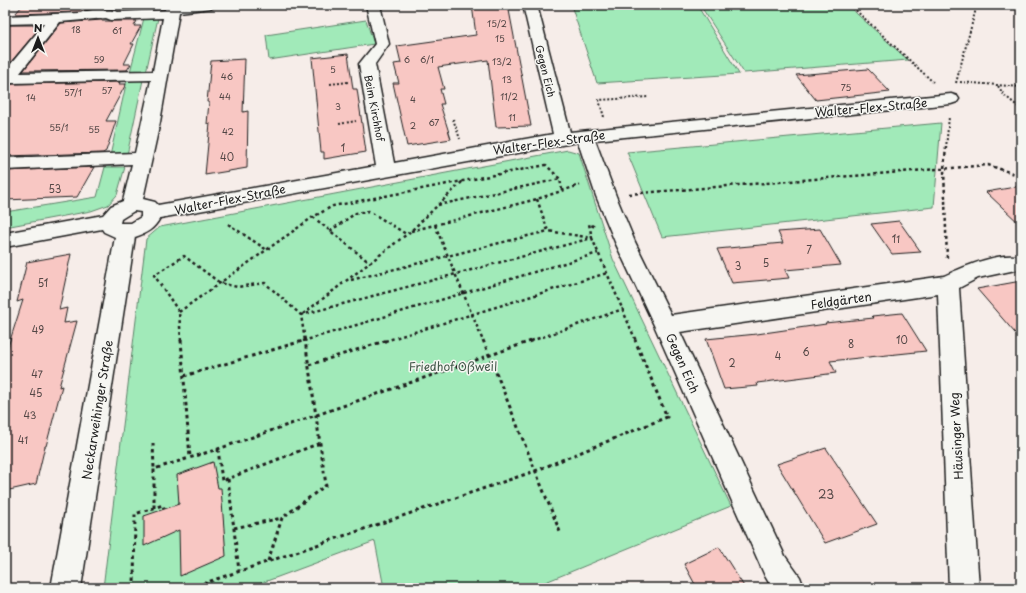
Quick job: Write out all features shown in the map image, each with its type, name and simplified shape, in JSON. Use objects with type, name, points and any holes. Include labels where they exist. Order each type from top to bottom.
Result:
[{"type":"street","points":[[5,20],[113,14],[111,16],[207,5]]},
{"type":"street","name":"Beim Kirchhof","points":[[372,5],[382,44],[366,64],[386,169]]},
{"type":"street","name":"Gegen Eich","points":[[530,5],[574,136],[603,188],[625,242],[665,325],[775,566],[789,588]]},
{"type":"street","points":[[132,205],[160,75],[172,9]]},
{"type":"street","points":[[6,80],[56,18]]},
{"type":"street","points":[[6,80],[68,76],[67,78],[160,75]]},
{"type":"street","name":"Walter-Flex-Straße","points":[[152,213],[386,169],[574,136],[951,99]]},
{"type":"street","points":[[11,164],[143,158]]},
{"type":"street","points":[[5,240],[118,226],[134,230],[146,223],[152,213],[148,207],[143,205],[132,205],[118,211],[113,215],[118,226]]},
{"type":"street","name":"Neckarweihinger Straße","points":[[66,588],[118,226]]},
{"type":"street","name":"Feldgärten","points":[[665,325],[948,284],[973,271],[1013,263]]},
{"type":"street","name":"Häusinger Weg","points":[[948,284],[964,588]]},
{"type":"path","points":[[850,5],[951,99]]},
{"type":"path","points":[[948,284],[944,168],[951,99],[977,5]]},
{"type":"path","points":[[956,82],[1021,87]]},
{"type":"path","points":[[998,86],[1004,95],[1021,109]]},
{"type":"path","points":[[610,132],[599,100],[649,97]]},
{"type":"path","points":[[179,312],[313,217],[333,206],[546,165],[560,179],[562,190]]},
{"type":"path","points":[[411,231],[537,199],[562,190],[988,165],[1021,176]]},
{"type":"path","points":[[438,205],[560,179]]},
{"type":"path","points":[[301,315],[349,280],[411,231],[464,180]]},
{"type":"path","points":[[537,199],[548,231]]},
{"type":"path","points":[[330,231],[356,213],[368,211],[406,234]]},
{"type":"path","points":[[313,217],[370,263]]},
{"type":"path","points":[[228,224],[267,250]]},
{"type":"path","points":[[190,588],[535,471],[667,417],[623,309],[598,253],[592,238],[589,224],[625,242]]},
{"type":"path","points":[[435,225],[489,354],[560,532]]},
{"type":"path","points":[[349,280],[548,231],[592,238]]},
{"type":"path","points":[[301,315],[592,238]]},
{"type":"path","points":[[184,376],[598,253]]},
{"type":"path","points":[[190,458],[179,312],[154,275],[184,256],[220,283],[237,287],[265,284],[301,315],[326,485],[282,518],[234,528]]},
{"type":"path","points":[[308,365],[472,313],[607,273]]},
{"type":"path","points":[[154,469],[218,449],[489,354],[623,309]]},
{"type":"path","points":[[153,443],[154,508]]},
{"type":"path","points":[[218,449],[222,481],[320,443]]},
{"type":"path","points":[[228,479],[239,572]]},
{"type":"path","points":[[134,588],[135,514],[164,505],[164,509]]},
{"type":"path","points":[[268,561],[282,518]]},
{"type":"green space","points":[[571,5],[697,5],[739,74],[597,83]]},
{"type":"green space","points":[[700,5],[847,5],[908,60],[744,73]]},
{"type":"green space","points":[[144,18],[158,18],[146,72],[130,72]]},
{"type":"green space","points":[[366,20],[374,44],[269,60],[266,35]]},
{"type":"green space","points":[[127,80],[143,80],[127,155],[110,156]]},
{"type":"green space","points":[[941,123],[934,207],[662,237],[627,152]]},
{"type":"green space","name":"Friedhof Oßweil","points":[[568,150],[579,153],[613,259],[731,506],[531,588],[384,588],[375,541],[248,588],[103,588],[146,239],[160,227]]},
{"type":"green space","points":[[105,167],[125,167],[117,195],[108,205],[91,211],[5,227],[5,212],[97,197]]},
{"type":"building","points":[[23,5],[101,5],[101,8],[80,12],[15,14]]},
{"type":"building","points":[[472,5],[508,5],[531,126],[496,127],[488,60],[438,67],[444,89],[440,89],[444,104],[440,104],[451,139],[407,146],[393,83],[399,83],[394,64],[401,63],[397,46],[476,35]]},
{"type":"building","points":[[102,20],[137,21],[134,26],[141,26],[131,44],[134,44],[124,64],[131,64],[127,70],[23,71],[61,23]]},
{"type":"building","points":[[5,25],[42,25],[5,69]]},
{"type":"building","points":[[348,54],[353,89],[357,89],[366,152],[324,159],[324,152],[321,152],[312,58]]},
{"type":"building","points":[[245,59],[243,112],[248,111],[247,168],[205,175],[210,123],[207,124],[209,102],[207,102],[211,61]]},
{"type":"building","points":[[868,69],[890,92],[816,100],[796,75]]},
{"type":"building","points":[[120,82],[119,84],[126,84],[106,121],[116,121],[106,151],[103,153],[5,156],[5,87],[12,84]]},
{"type":"building","points":[[94,167],[77,197],[5,200],[5,171]]},
{"type":"building","points":[[1021,186],[1021,225],[986,192]]},
{"type":"building","points":[[899,221],[921,252],[892,254],[871,224]]},
{"type":"building","points":[[820,229],[841,265],[785,270],[789,278],[732,283],[717,249],[783,243],[778,232]]},
{"type":"building","points":[[71,254],[59,310],[67,308],[64,323],[77,321],[59,387],[62,386],[36,484],[5,491],[5,356],[23,300],[17,302],[27,262]]},
{"type":"building","points":[[1021,281],[1021,340],[977,289]]},
{"type":"building","points":[[902,313],[926,351],[830,361],[836,373],[757,383],[758,386],[724,389],[706,339],[757,334],[826,324],[825,323],[874,318],[872,316]]},
{"type":"building","points":[[826,448],[877,524],[825,543],[777,464]]},
{"type":"building","points":[[213,462],[218,488],[221,488],[226,556],[180,576],[179,530],[144,546],[144,516],[179,504],[177,475]]},
{"type":"building","points":[[719,547],[745,588],[697,588],[684,564]]}]
